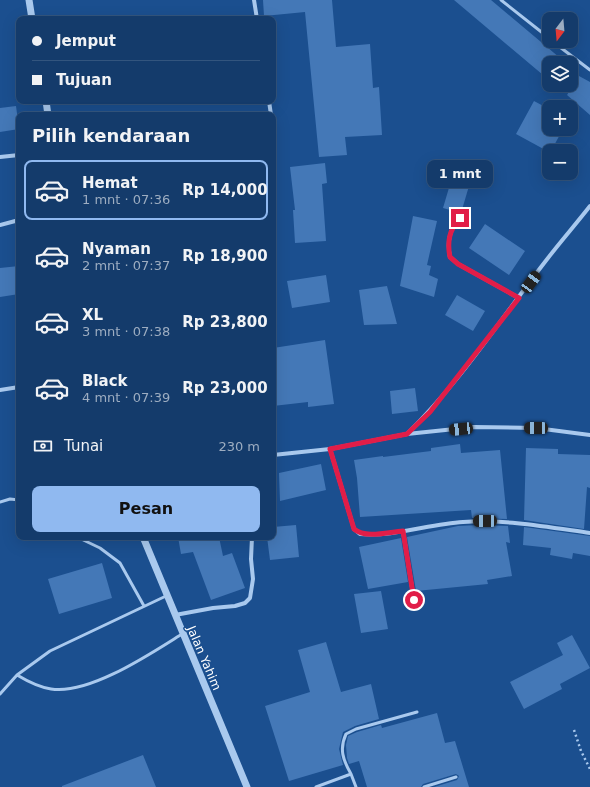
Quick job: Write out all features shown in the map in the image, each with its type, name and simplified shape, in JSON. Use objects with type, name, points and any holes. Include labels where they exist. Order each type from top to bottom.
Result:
[{"type":"street","points":[[30,0],[32,16]]},
{"type":"street","points":[[254,0],[257,16]]},
{"type":"street","points":[[0,157],[16,155]]},
{"type":"street","points":[[407,434],[430,412],[590,206]]},
{"type":"street","points":[[460,218],[451,230],[448,249],[450,257],[458,264],[519,298]]},
{"type":"street","points":[[0,225],[16,221]]},
{"type":"street","points":[[0,390],[16,387]]},
{"type":"street","points":[[276,455],[330,449],[407,434],[474,427],[536,428],[590,435]]},
{"type":"street","points":[[330,449],[354,529],[360,534],[403,531],[462,522],[497,521],[590,533]]},
{"type":"street","points":[[403,531],[414,600]]},
{"type":"street","name":"Jalan Yahim","points":[[144,540],[166,596],[247,787]]},
{"type":"street","points":[[174,615],[213,608],[235,606],[244,603],[250,598],[253,579],[251,559],[252,540]]},
{"type":"lane","points":[[501,0],[542,32]]},
{"type":"lane","points":[[561,48],[590,70]]},
{"type":"lane","points":[[0,502],[10,499],[16,500]]},
{"type":"lane","points":[[83,540],[100,548],[120,563],[144,606]]},
{"type":"lane","points":[[0,694],[17,675],[50,651],[166,596]]},
{"type":"lane","points":[[17,675],[32,683],[52,689],[68,688],[88,684],[132,665],[182,634]]},
{"type":"lane","points":[[356,787],[344,762],[342,749],[346,734],[356,728],[417,712]]},
{"type":"lane","points":[[316,787],[351,774]]},
{"type":"lane","points":[[424,787],[456,777]]},
{"type":"path","points":[[574,730],[581,751],[590,769]]},
{"type":"building","points":[[263,0],[332,0],[336,47],[370,44],[373,88],[379,87],[382,135],[345,137],[347,155],[319,157],[305,12],[264,16]]},
{"type":"building","points":[[454,0],[491,0],[542,43],[542,48],[548,48],[558,56],[542,56],[542,74]]},
{"type":"building","points":[[579,76],[590,82],[590,115],[578,105],[578,100],[573,100],[567,95],[569,92],[578,92]]},
{"type":"building","points":[[534,101],[542,105],[542,136],[559,136],[555,144],[542,144],[542,148],[516,134]]},
{"type":"building","points":[[16,106],[16,129],[0,132],[0,108]]},
{"type":"building","points":[[325,163],[327,183],[322,184],[326,241],[295,243],[293,210],[295,210],[290,167]]},
{"type":"building","points":[[451,181],[469,186],[461,213],[443,208]]},
{"type":"building","points":[[413,216],[437,221],[427,265],[431,266],[429,275],[438,279],[434,297],[400,286]]},
{"type":"building","points":[[485,224],[525,251],[509,275],[469,248]]},
{"type":"building","points":[[16,266],[16,294],[0,297],[0,268]]},
{"type":"building","points":[[326,275],[330,302],[292,308],[287,281]]},
{"type":"building","points":[[387,286],[397,324],[364,325],[359,290]]},
{"type":"building","points":[[457,295],[485,311],[473,331],[445,315]]},
{"type":"building","points":[[325,340],[334,404],[308,407],[308,402],[276,406],[276,348]]},
{"type":"building","points":[[415,388],[418,411],[392,414],[390,391]]},
{"type":"building","points":[[460,444],[461,453],[500,450],[507,519],[472,518],[471,510],[360,517],[354,460],[431,451],[431,448]]},
{"type":"building","points":[[526,448],[558,449],[558,454],[590,455],[590,488],[587,487],[584,529],[524,520]]},
{"type":"building","points":[[321,464],[326,490],[280,501],[279,473]]},
{"type":"building","points":[[296,525],[299,557],[270,560],[267,540],[276,540],[276,527]]},
{"type":"building","points":[[458,526],[508,526],[510,543],[506,542],[512,576],[487,580],[488,584],[416,591],[407,537]]},
{"type":"building","points":[[524,527],[590,536],[590,556],[573,553],[572,559],[550,555],[551,548],[523,545]]},
{"type":"building","points":[[401,538],[408,582],[368,589],[359,547]]},
{"type":"building","points":[[179,540],[220,540],[223,556],[232,553],[245,588],[211,600],[193,552],[181,554]]},
{"type":"building","points":[[102,563],[112,598],[59,614],[48,579]]},
{"type":"building","points":[[381,591],[388,629],[361,633],[354,594]]},
{"type":"building","points":[[572,635],[590,668],[560,684],[562,689],[524,709],[510,682],[563,655],[557,643]]},
{"type":"building","points":[[326,642],[341,692],[371,684],[379,719],[355,726],[343,732],[339,749],[343,765],[289,781],[265,706],[310,692],[298,650]]},
{"type":"building","points":[[437,713],[445,743],[455,741],[469,787],[434,787],[457,780],[459,776],[456,774],[423,784],[421,787],[367,787],[359,761],[349,764],[346,745],[348,736],[381,725],[382,728]]},
{"type":"building","points":[[143,755],[156,787],[62,787],[62,786]]},
{"type":"route","points":[[414,600],[403,531],[360,534],[354,529],[330,449],[407,434],[430,412],[519,298],[458,264],[450,257],[448,240],[451,230],[460,218]]}]
